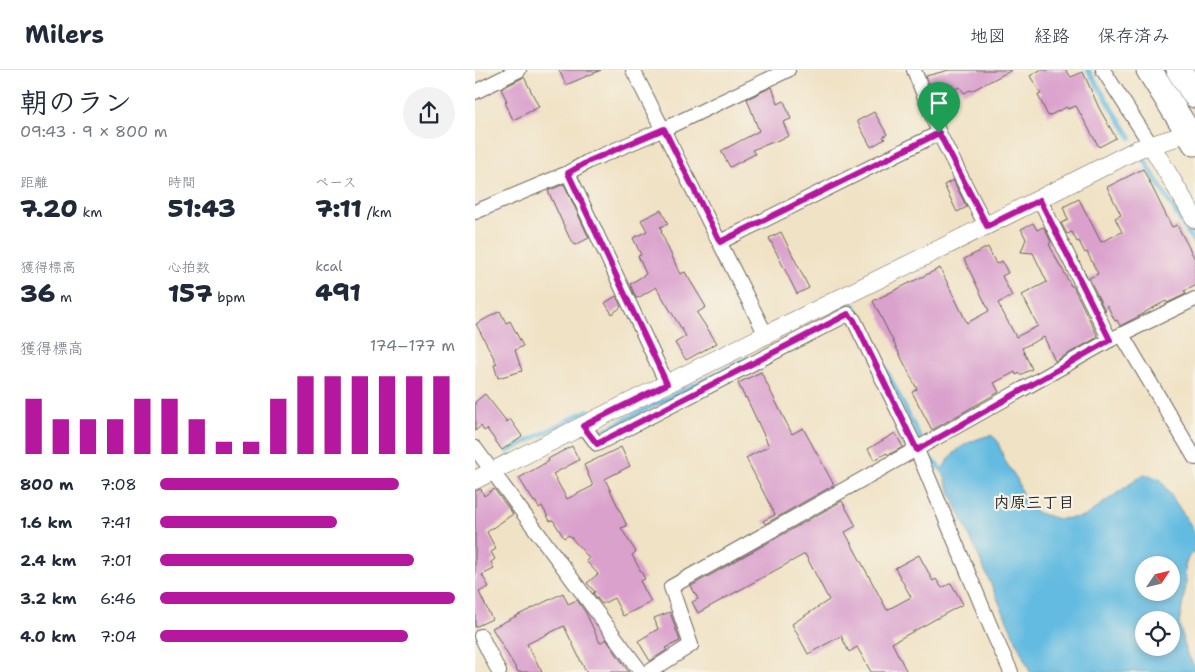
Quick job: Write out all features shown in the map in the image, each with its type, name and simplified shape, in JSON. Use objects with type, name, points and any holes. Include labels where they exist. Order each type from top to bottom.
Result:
[{"type":"highway","points":[[1149,70],[1185,140]]},
{"type":"highway","points":[[1179,70],[1195,95]]},
{"type":"street","points":[[475,92],[519,70]]},
{"type":"street","points":[[633,70],[766,335]]},
{"type":"street","points":[[475,212],[568,173],[589,161],[664,129],[788,70]]},
{"type":"street","points":[[913,70],[939,133],[987,226]]},
{"type":"street","points":[[1103,70],[1195,219]]},
{"type":"street","points":[[720,242],[939,133]]},
{"type":"street","points":[[475,480],[1040,200],[1138,149],[1185,140]]},
{"type":"street","points":[[568,173],[667,384]]},
{"type":"street","points":[[1040,200],[1116,337],[1195,458]]},
{"type":"street","points":[[649,672],[691,645],[671,588],[1116,337],[1195,299]]},
{"type":"street","points":[[583,426],[597,444],[848,314],[854,320],[922,447],[993,635],[1011,672]]},
{"type":"street","points":[[475,448],[641,672]]},
{"type":"street","points":[[481,636],[499,672]]},
{"type":"water","points":[[991,435],[997,440],[1005,461],[1017,479],[1024,500],[1038,513],[1059,519],[1084,517],[1144,474],[1160,479],[1192,527],[1195,535],[1195,552],[1189,556],[1185,565],[1186,585],[1180,618],[1180,611],[1135,611],[1135,656],[1180,656],[1180,628],[1187,654],[1195,667],[1195,672],[1030,672],[942,470],[951,456],[962,446]]},
{"type":"building","points":[[559,70],[601,70],[566,85]]},
{"type":"building","points":[[949,70],[1012,70],[971,91],[964,93],[960,87],[935,98],[926,76]]},
{"type":"building","points":[[1040,70],[1066,70],[1071,77],[1083,72],[1099,108],[1116,138],[1099,147],[1076,106],[1068,109],[1067,107],[1048,116],[1038,95],[1041,94],[1030,76]]},
{"type":"building","points":[[524,77],[539,107],[513,120],[501,89]]},
{"type":"building","points":[[772,87],[778,104],[784,101],[791,119],[783,122],[789,136],[752,150],[755,154],[730,167],[721,151],[759,131],[747,99]]},
{"type":"building","points":[[874,112],[887,134],[883,137],[885,139],[871,147],[857,121]]},
{"type":"building","points":[[1143,169],[1172,227],[1177,225],[1195,259],[1195,286],[1184,291],[1186,294],[1167,303],[1166,301],[1120,326],[1117,320],[1115,321],[1107,305],[1105,311],[1089,278],[1098,274],[1087,252],[1085,253],[1072,232],[1067,234],[1061,223],[1068,220],[1063,207],[1079,199],[1101,242],[1122,232],[1115,218],[1121,215],[1107,187]]},
{"type":"building","points":[[953,180],[967,207],[957,212],[944,185]]},
{"type":"building","points":[[564,184],[589,238],[575,245],[570,239],[548,191]]},
{"type":"building","points":[[661,210],[668,224],[660,227],[661,232],[680,274],[685,272],[706,307],[697,313],[717,343],[686,360],[675,343],[686,336],[656,287],[636,298],[630,284],[646,274],[638,256],[641,255],[633,238],[647,231],[641,220]]},
{"type":"building","points":[[1033,223],[1037,230],[1043,227],[1046,231],[1051,242],[1049,244],[1071,286],[1073,286],[1098,337],[1055,361],[1044,337],[1022,348],[1032,369],[1020,375],[1020,373],[1016,375],[1015,372],[994,383],[999,392],[932,430],[912,392],[917,389],[873,301],[940,268],[967,323],[989,311],[964,259],[988,247],[996,264],[1002,261],[1008,273],[1002,276],[1012,296],[998,303],[1016,337],[1038,326],[1022,295],[1047,282],[1033,253],[1021,252],[1026,239],[1021,229]]},
{"type":"building","points":[[781,232],[809,288],[797,294],[769,238]]},
{"type":"building","points":[[616,296],[621,307],[612,314],[605,303]]},
{"type":"building","points":[[500,311],[506,323],[510,321],[523,346],[515,350],[522,371],[498,378],[494,365],[497,364],[476,324]]},
{"type":"building","points":[[761,372],[792,434],[803,428],[834,485],[765,524],[763,521],[775,515],[746,458],[769,446],[738,383]]},
{"type":"building","points":[[485,394],[507,422],[510,419],[522,436],[502,450],[487,429],[484,431],[481,426],[475,431],[475,402]]},
{"type":"building","points":[[895,433],[903,447],[874,460],[868,449]]},
{"type":"building","points":[[572,446],[579,460],[553,474],[567,499],[593,486],[584,465],[621,447],[630,466],[605,479],[627,526],[621,528],[636,552],[632,555],[645,579],[640,581],[651,602],[623,616],[614,598],[602,604],[593,593],[595,592],[587,583],[598,574],[586,561],[589,558],[569,535],[564,538],[553,520],[550,521],[542,506],[539,508],[534,502],[519,478]]},
{"type":"building","points":[[481,489],[484,496],[494,489],[513,514],[487,532],[496,549],[491,552],[495,559],[491,562],[494,569],[482,575],[489,587],[479,592],[492,619],[475,627],[475,491]]},
{"type":"building","points":[[842,501],[856,526],[845,532],[887,610],[911,597],[895,568],[919,555],[933,581],[936,579],[942,588],[951,583],[963,604],[892,643],[907,672],[871,672],[857,647],[849,652],[841,636],[808,654],[792,624],[829,600],[805,554],[698,613],[692,602],[698,599],[691,586]]},
{"type":"building","points":[[563,593],[568,604],[577,600],[586,613],[600,643],[606,639],[629,672],[586,672],[564,626],[527,644],[542,672],[518,672],[492,628]]},
{"type":"building","points":[[670,612],[680,641],[665,648],[667,650],[650,661],[638,641],[658,629],[654,618]]},
{"type":"waterway","points":[[1088,70],[1131,138]]},
{"type":"waterway","points":[[1145,161],[1195,245]]},
{"type":"waterway","points":[[845,310],[854,305],[861,320]]},
{"type":"waterway","points":[[875,347],[930,458],[945,473]]},
{"type":"waterway","points":[[600,432],[748,358]]},
{"type":"waterway","points":[[507,452],[588,410]]},
{"type":"district","name":"内原三丁目","points":[[1034,502]]},
{"type":"route","points":[[664,129],[720,242],[939,133],[987,226],[1040,200],[1110,340],[917,450],[854,320],[848,314],[597,444],[583,426],[667,384],[568,173],[589,161],[664,129]]}]
